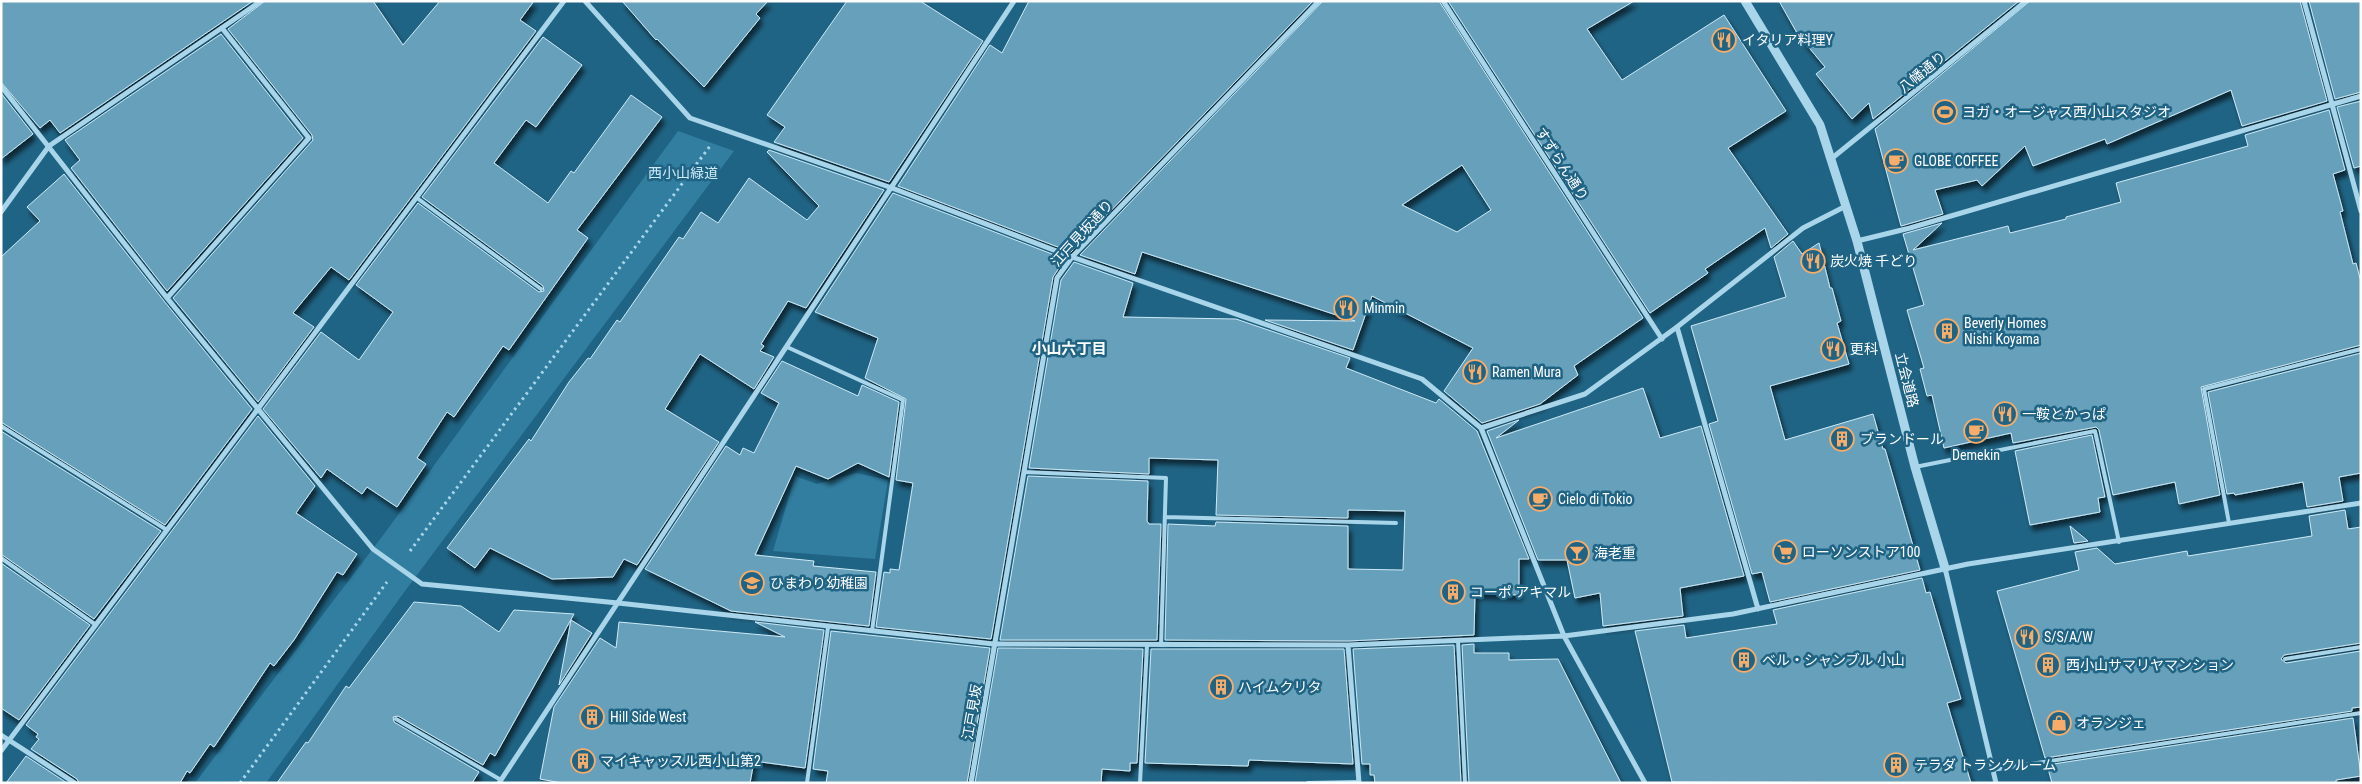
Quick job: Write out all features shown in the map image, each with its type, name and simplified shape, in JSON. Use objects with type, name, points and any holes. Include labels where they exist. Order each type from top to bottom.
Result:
[{"type":"street","points":[[1,212],[48,146],[261,1]]},
{"type":"street","points":[[1,751],[564,1]]},
{"type":"street","points":[[586,1],[690,118],[892,188],[1072,257],[1422,379],[1481,428],[1564,636],[1645,783]]},
{"type":"street","points":[[500,781],[1014,1]]},
{"type":"street","name":"江戸見坂通り","points":[[994,644],[1057,278],[1072,257],[1319,1]]},
{"type":"street","name":"すずらん通り","points":[[1443,1],[1662,339]]},
{"type":"street","name":"八幡通り","points":[[1832,158],[2026,1]]},
{"type":"street","points":[[2304,1],[2361,211]]},
{"type":"street","name":"立会道路","points":[[1745,2],[1820,125],[1832,158],[1857,241],[1915,467],[1945,568],[1996,783]]},
{"type":"street","points":[[167,298],[308,138],[222,28]]},
{"type":"street","points":[[1,86],[167,298],[373,548],[422,584],[618,603],[994,644],[1348,645],[1458,641],[1564,636],[1758,609],[1945,568],[2361,503]]},
{"type":"street","points":[[1857,241],[2361,96]]},
{"type":"street","points":[[1481,428],[1585,394],[1662,339],[1803,228],[1847,205]]},
{"type":"street","points":[[1677,327],[1758,609]]},
{"type":"street","name":"江戸見坂","points":[[971,783],[994,644]]},
{"type":"street","points":[[1348,645],[1359,782]]},
{"type":"street","points":[[1,735],[75,783]]},
{"type":"lane","points":[[417,198],[541,289]]},
{"type":"lane","points":[[787,347],[903,400],[872,631]]},
{"type":"lane","points":[[2230,523],[2204,389],[2361,349]]},
{"type":"lane","points":[[1,426],[167,530]]},
{"type":"lane","points":[[1915,467],[2096,431],[2119,542]]},
{"type":"lane","points":[[1024,472],[1166,478],[1161,645]]},
{"type":"lane","points":[[1165,517],[1396,523]]},
{"type":"lane","points":[[1,558],[96,625]]},
{"type":"lane","points":[[807,783],[828,627]]},
{"type":"lane","points":[[1458,641],[1465,783]]},
{"type":"lane","points":[[1140,783],[1147,645]]},
{"type":"lane","points":[[2284,659],[2361,647]]},
{"type":"lane","points":[[1992,770],[2361,713]]},
{"type":"lane","points":[[396,718],[500,781]]},
{"type":"lane","points":[[1308,783],[1359,782]]},
{"type":"path","points":[[240,783],[722,129]]},
{"type":"green space","name":"西小山緑道","points":[[678,131],[734,151],[405,591],[266,783],[195,783],[384,534]]},
{"type":"green space","points":[[856,473],[888,480],[875,559],[773,551],[795,476],[817,484]]},
{"type":"building","points":[[1,1],[253,1],[60,133],[50,120],[40,128],[1,82]]},
{"type":"building","points":[[265,1],[373,1],[403,45],[440,1],[534,1],[520,20],[536,31],[349,280],[331,267],[293,313],[314,327],[258,402],[173,298],[313,140],[312,135],[228,29]]},
{"type":"building","points":[[622,1],[768,1],[756,14],[760,18],[704,87],[656,40]]},
{"type":"building","points":[[847,1],[920,1],[983,41],[889,182],[774,142],[785,127],[767,115]]},
{"type":"building","points":[[1029,1],[1313,1],[1071,252],[898,186],[990,45],[1002,53]]},
{"type":"building","points":[[1323,1],[1439,1],[1643,318],[1574,366],[1578,375],[1540,404],[1482,423],[1444,391],[1473,348],[1372,296],[1353,350],[1265,320],[1355,321],[1142,252],[1135,274],[1080,255]],"holes":[[[1462,165],[1491,210],[1457,232],[1402,205]]]},
{"type":"building","points":[[1448,1],[1634,1],[1587,29],[1622,80],[1724,15],[1786,111],[1728,148],[1788,234],[1771,248],[1765,228],[1705,269],[1708,273],[1650,313]]},
{"type":"building","points":[[1779,1],[2019,1],[1873,119],[1869,103],[1852,119],[1816,74],[1825,67],[1797,33]]},
{"type":"building","points":[[2030,1],[2300,1],[2327,101],[2242,126],[2231,90],[2107,144],[2105,139],[2033,166],[2025,146],[1982,186],[1977,180],[1935,190],[1943,214],[1901,226],[1875,129]]},
{"type":"building","points":[[2309,1],[2361,1],[2361,92],[2335,99]]},
{"type":"building","points":[[221,34],[303,138],[167,291],[71,168],[80,160],[65,140]]},
{"type":"building","points":[[543,37],[582,65],[536,127],[526,120],[494,163],[548,203],[571,171],[574,173],[631,95],[662,117],[577,230],[588,238],[509,350],[503,346],[454,417],[447,412],[417,458],[426,464],[397,507],[367,487],[362,494],[327,469],[321,478],[263,409],[321,332],[359,360],[393,312],[356,285],[418,203],[539,292],[544,291],[543,286],[422,197]]},
{"type":"building","points":[[1,93],[33,134],[1,159]]},
{"type":"building","points":[[2361,101],[2361,166],[2354,168],[2337,107]]},
{"type":"building","points":[[2329,110],[2345,170],[2333,174],[2343,211],[2340,212],[2353,264],[2356,263],[2361,282],[2361,345],[2201,387],[2220,495],[2179,504],[2175,482],[2113,495],[2099,430],[2096,427],[2013,443],[2011,433],[1944,448],[1932,395],[1927,396],[1920,369],[1924,368],[1907,310],[1924,305],[1903,234],[1942,223],[1913,250],[2008,226],[2010,233],[2066,219],[2066,217],[2121,202],[2116,183],[2248,146],[2245,135]]},
{"type":"building","points":[[769,150],[884,190],[806,308],[788,301],[761,344],[764,346],[760,351],[774,357],[754,389],[700,354],[665,409],[719,442],[637,565],[624,559],[613,577],[552,579],[490,548],[475,568],[447,548],[529,439],[531,441],[569,382],[588,358],[590,359],[617,320],[620,322],[679,237],[683,239],[701,212],[718,223],[749,178],[807,220],[819,206],[767,152]]},
{"type":"building","points":[[64,174],[252,409],[165,525],[1,422],[1,257],[40,221],[27,207]]},
{"type":"building","points":[[893,193],[1065,259],[1053,277],[991,639],[876,627],[884,572],[890,573],[890,569],[899,570],[913,483],[896,480],[906,399],[865,378],[878,338],[815,312]]},
{"type":"building","points":[[1793,241],[1802,254],[1819,243],[1830,288],[1832,288],[1841,321],[1837,323],[1849,364],[1770,386],[1785,440],[1873,414],[1920,570],[1770,602],[1762,572],[1752,574],[1709,424],[1718,421],[1691,326],[1786,297],[1774,257]]},
{"type":"building","points":[[1074,262],[1133,283],[1123,317],[1236,319],[1350,358],[1346,368],[1436,403],[1439,399],[1477,431],[1529,559],[1519,559],[1519,595],[1475,593],[1474,635],[1348,641],[1165,640],[1168,524],[1215,526],[1216,522],[1348,526],[1348,569],[1403,570],[1405,511],[1348,510],[1348,518],[1216,515],[1218,460],[1149,458],[1149,474],[1029,468],[1061,280]]},
{"type":"building","points":[[2361,353],[2361,473],[2339,477],[2343,501],[2307,507],[2303,482],[2235,495],[2234,493],[2227,494],[2208,392]]},
{"type":"building","points":[[782,361],[858,396],[862,385],[899,402],[889,477],[858,463],[828,479],[796,466],[755,555],[814,561],[813,566],[876,572],[869,626],[731,611],[645,569],[726,446],[740,455],[743,448],[754,453],[779,403],[761,393]]},
{"type":"building","points":[[1643,388],[1660,438],[1701,426],[1744,576],[1680,588],[1683,616],[1603,626],[1600,593],[1575,598],[1567,560],[1538,560],[1487,431],[1519,420],[1496,438]]},
{"type":"building","points":[[258,416],[315,486],[296,513],[357,554],[343,575],[337,572],[294,640],[274,666],[270,663],[214,747],[210,744],[190,773],[187,771],[180,783],[79,783],[77,779],[31,749],[39,739],[36,737],[38,734],[26,725]]},
{"type":"building","points":[[1,431],[161,531],[94,619],[1,554]]},
{"type":"building","points":[[2092,435],[2105,497],[2098,498],[2100,512],[2030,525],[2015,451]]},
{"type":"building","points":[[1028,476],[1148,481],[1147,521],[1149,524],[1161,524],[1157,640],[1000,640]]},
{"type":"building","points":[[2345,510],[2348,529],[2361,527],[2361,643],[2284,655],[2281,659],[2286,663],[2361,651],[2361,707],[2352,708],[2352,711],[2045,758],[1997,591],[2079,570],[2075,552],[2097,548],[2115,564],[2187,551],[2188,556],[2312,536],[2309,516]]},
{"type":"building","points":[[2070,526],[2088,541],[2074,543]]},
{"type":"building","points":[[1,563],[90,625],[19,720],[1,708]]},
{"type":"building","points":[[1922,578],[1926,593],[1930,592],[1961,699],[1947,703],[1971,783],[1672,782],[1635,631],[1684,625],[1686,638],[1777,624],[1773,610]]},
{"type":"building","points":[[414,602],[461,606],[499,632],[514,610],[574,614],[495,756],[490,753],[483,765],[398,716],[393,717],[394,722],[479,772],[472,783],[277,783],[306,742],[308,743],[346,686],[349,688]]},
{"type":"building","points":[[571,620],[592,633],[559,685]]},
{"type":"building","points":[[619,622],[785,637],[755,622],[824,630],[805,768],[754,761],[750,783],[562,783],[540,779],[554,707],[600,638],[616,648]]},
{"type":"building","points":[[831,631],[990,648],[967,783],[826,783],[828,771],[813,769]]},
{"type":"building","points":[[1474,644],[1474,653],[1509,653],[1509,660],[1558,659],[1621,783],[1469,783],[1462,645]]},
{"type":"building","points":[[1454,645],[1461,783],[1375,783],[1374,775],[1370,775],[1370,764],[1362,764],[1353,649]]},
{"type":"building","points":[[998,648],[1143,649],[1137,763],[1130,763],[1130,771],[1102,769],[1101,783],[975,783]]},
{"type":"building","points":[[1151,649],[1344,649],[1353,764],[1249,760],[1248,766],[1145,763]]},
{"type":"building","points":[[2353,718],[2361,776],[2336,780],[2336,783],[2052,783],[2047,765]]},
{"type":"building","points":[[26,756],[67,783],[6,783]]},
{"type":"place","name":"イタリア料理Y","points":[[1724,40]]},
{"type":"place","name":"ヨガ・オージャス西小山スタジオ","points":[[1945,112]]},
{"type":"place","name":"GLOBE COFFEE","points":[[1896,161]]},
{"type":"place","name":"炭火焼 千どり","points":[[1813,261]]},
{"type":"place","name":"Minmin","points":[[1346,308]]},
{"type":"place","name":"Beverly Homes Nishi Koyama","points":[[1947,331]]},
{"type":"place","name":"更科","points":[[1833,349]]},
{"type":"place","name":"Ramen Mura","points":[[1475,372]]},
{"type":"place","name":"一鞍とかっぱ","points":[[2005,414]]},
{"type":"place","name":"Demekin","points":[[1976,431]]},
{"type":"place","name":"ブランドール","points":[[1842,439]]},
{"type":"place","name":"Cielo di Tokio","points":[[1540,499]]},
{"type":"place","name":"ローソンストア100","points":[[1785,552]]},
{"type":"place","name":"海老重","points":[[1577,553]]},
{"type":"place","name":"ひまわり幼稚園","points":[[752,583]]},
{"type":"place","name":"コーポ アキマル","points":[[1453,592]]},
{"type":"place","name":"S/S/A/W","points":[[2027,637]]},
{"type":"place","name":"ベル・シャンブル 小山","points":[[1744,660]]},
{"type":"place","name":"西小山サマリヤマンション","points":[[2048,665]]},
{"type":"place","name":"ハイムクリタ","points":[[1221,687]]},
{"type":"place","name":"Hill Side West","points":[[592,717]]},
{"type":"place","name":"オランジェ","points":[[2059,723]]},
{"type":"place","name":"マイキャッスル西小山第2","points":[[583,761]]},
{"type":"place","name":"テラダ トランクルーム","points":[[1896,765]]},
{"type":"district","name":"小山六丁目","points":[[1069,349]]}]
